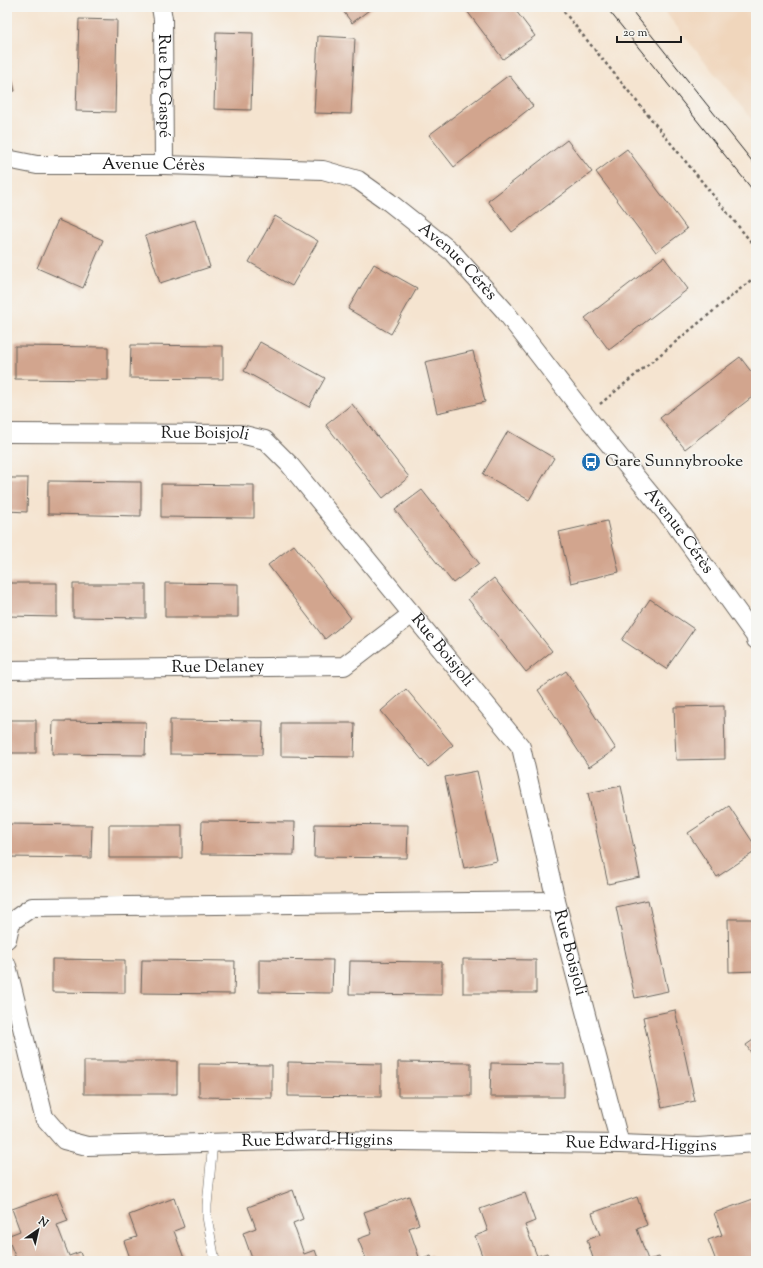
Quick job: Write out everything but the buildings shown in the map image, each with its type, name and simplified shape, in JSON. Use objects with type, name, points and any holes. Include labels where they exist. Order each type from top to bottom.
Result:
[{"type":"street","name":"Rue De Gaspé","points":[[160,7],[163,19],[164,165]]},
{"type":"street","name":"Avenue Cérès","points":[[7,159],[37,165],[164,165],[323,170],[358,180],[389,202],[452,252],[504,310],[586,416],[674,523],[756,640]]},
{"type":"street","name":"Rue Boisjoli","points":[[7,433],[240,434],[265,440],[289,464],[521,747],[556,902],[620,1144]]},
{"type":"street","name":"Rue Delaney","points":[[7,670],[344,666],[412,614]]},
{"type":"street","points":[[7,939],[11,922],[32,907],[556,902]]},
{"type":"street","name":"Rue Edward-Higgins","points":[[7,966],[44,1117],[64,1140],[87,1146],[321,1140],[620,1144],[698,1147],[756,1143]]},
{"type":"lane","points":[[213,1142],[207,1217],[215,1261]]},
{"type":"path","points":[[560,7],[756,248]]},
{"type":"path","points":[[586,416],[756,276]]},
{"type":"shaded area","points":[[661,7],[756,7],[756,125]]},
{"type":"tram line","points":[[606,7],[756,194]]},
{"type":"tram line","points":[[629,7],[756,166]]},
{"type":"place","name":"Gare Sunnybrooke","points":[[591,462]]}]
